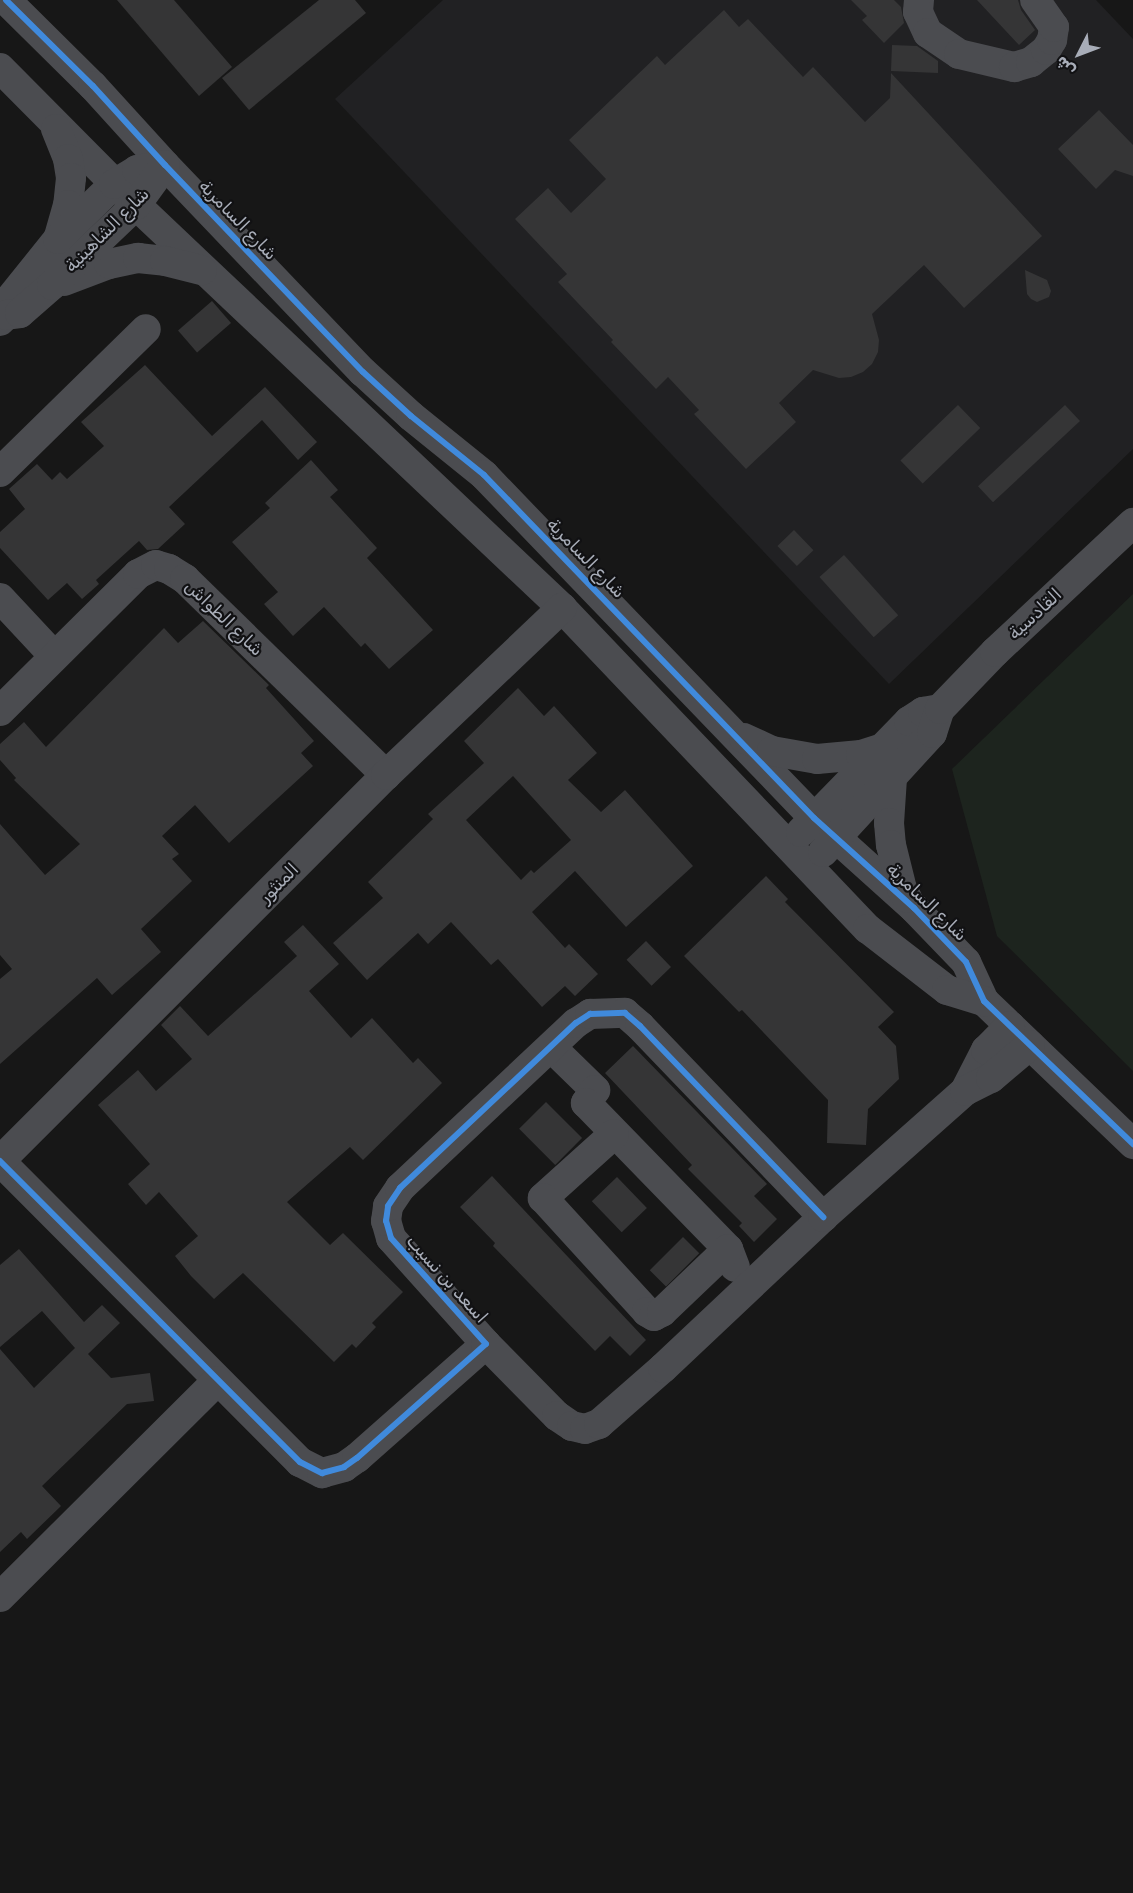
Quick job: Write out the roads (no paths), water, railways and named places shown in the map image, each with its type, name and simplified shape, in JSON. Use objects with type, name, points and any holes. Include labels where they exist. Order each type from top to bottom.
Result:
[{"type":"street","name":"شارع السامرية","points":[[6,0],[93,86],[165,165],[386,394],[506,496],[814,818],[914,908],[966,962],[984,1000],[1133,1144]]},
{"type":"street","points":[[919,0],[918,12],[928,33],[959,54],[1014,67],[1031,62],[1052,40],[1054,27],[1035,0]]},
{"type":"street","points":[[0,68],[136,206],[562,608],[787,847],[868,929],[935,982],[961,996],[984,1000]]},
{"type":"street","points":[[49,116],[61,140],[71,172],[70,196],[58,239]]},
{"type":"street","name":"شارع الشاهينية","points":[[3,318],[9,300],[58,239],[114,184],[137,170],[165,165]]},
{"type":"street","name":"شارع الشاهينية","points":[[3,318],[20,313],[136,206],[165,165]]},
{"type":"street","points":[[52,285],[131,259],[165,261],[203,270]]},
{"type":"street","points":[[0,472],[146,329]]},
{"type":"street","name":"القادسية","points":[[808,869],[932,733],[940,709],[995,652],[1133,523]]},
{"type":"street","name":"شارع الطواش","points":[[0,711],[138,574],[156,565],[170,569],[185,579],[386,775]]},
{"type":"street","points":[[0,598],[54,656]]},
{"type":"street","name":"المنثور","points":[[0,1161],[386,775],[562,608]]},
{"type":"street","name":"القادسية","points":[[787,847],[916,716],[940,709]]},
{"type":"street","points":[[731,731],[751,742],[794,757],[839,758],[883,748]]},
{"type":"street","points":[[892,778],[889,823],[891,845],[902,889],[914,908]]},
{"type":"street","name":"اسعد بن نسيب","points":[[0,1161],[300,1462],[311,1470],[332,1472],[357,1458],[486,1344],[391,1238],[386,1221],[388,1206],[400,1188],[576,1023],[590,1014],[625,1013],[823,1217]]},
{"type":"street","points":[[486,1344],[557,1416],[572,1426],[585,1429],[599,1424],[823,1217],[965,1091],[982,1056],[1020,1035]]},
{"type":"street","points":[[551,1047],[595,1090],[586,1103],[728,1248],[731,1263],[751,1284]]},
{"type":"street","points":[[614,1134],[543,1198],[647,1312],[654,1316],[658,1315],[728,1248]]},
{"type":"street","points":[[0,1597],[217,1381]]}]
